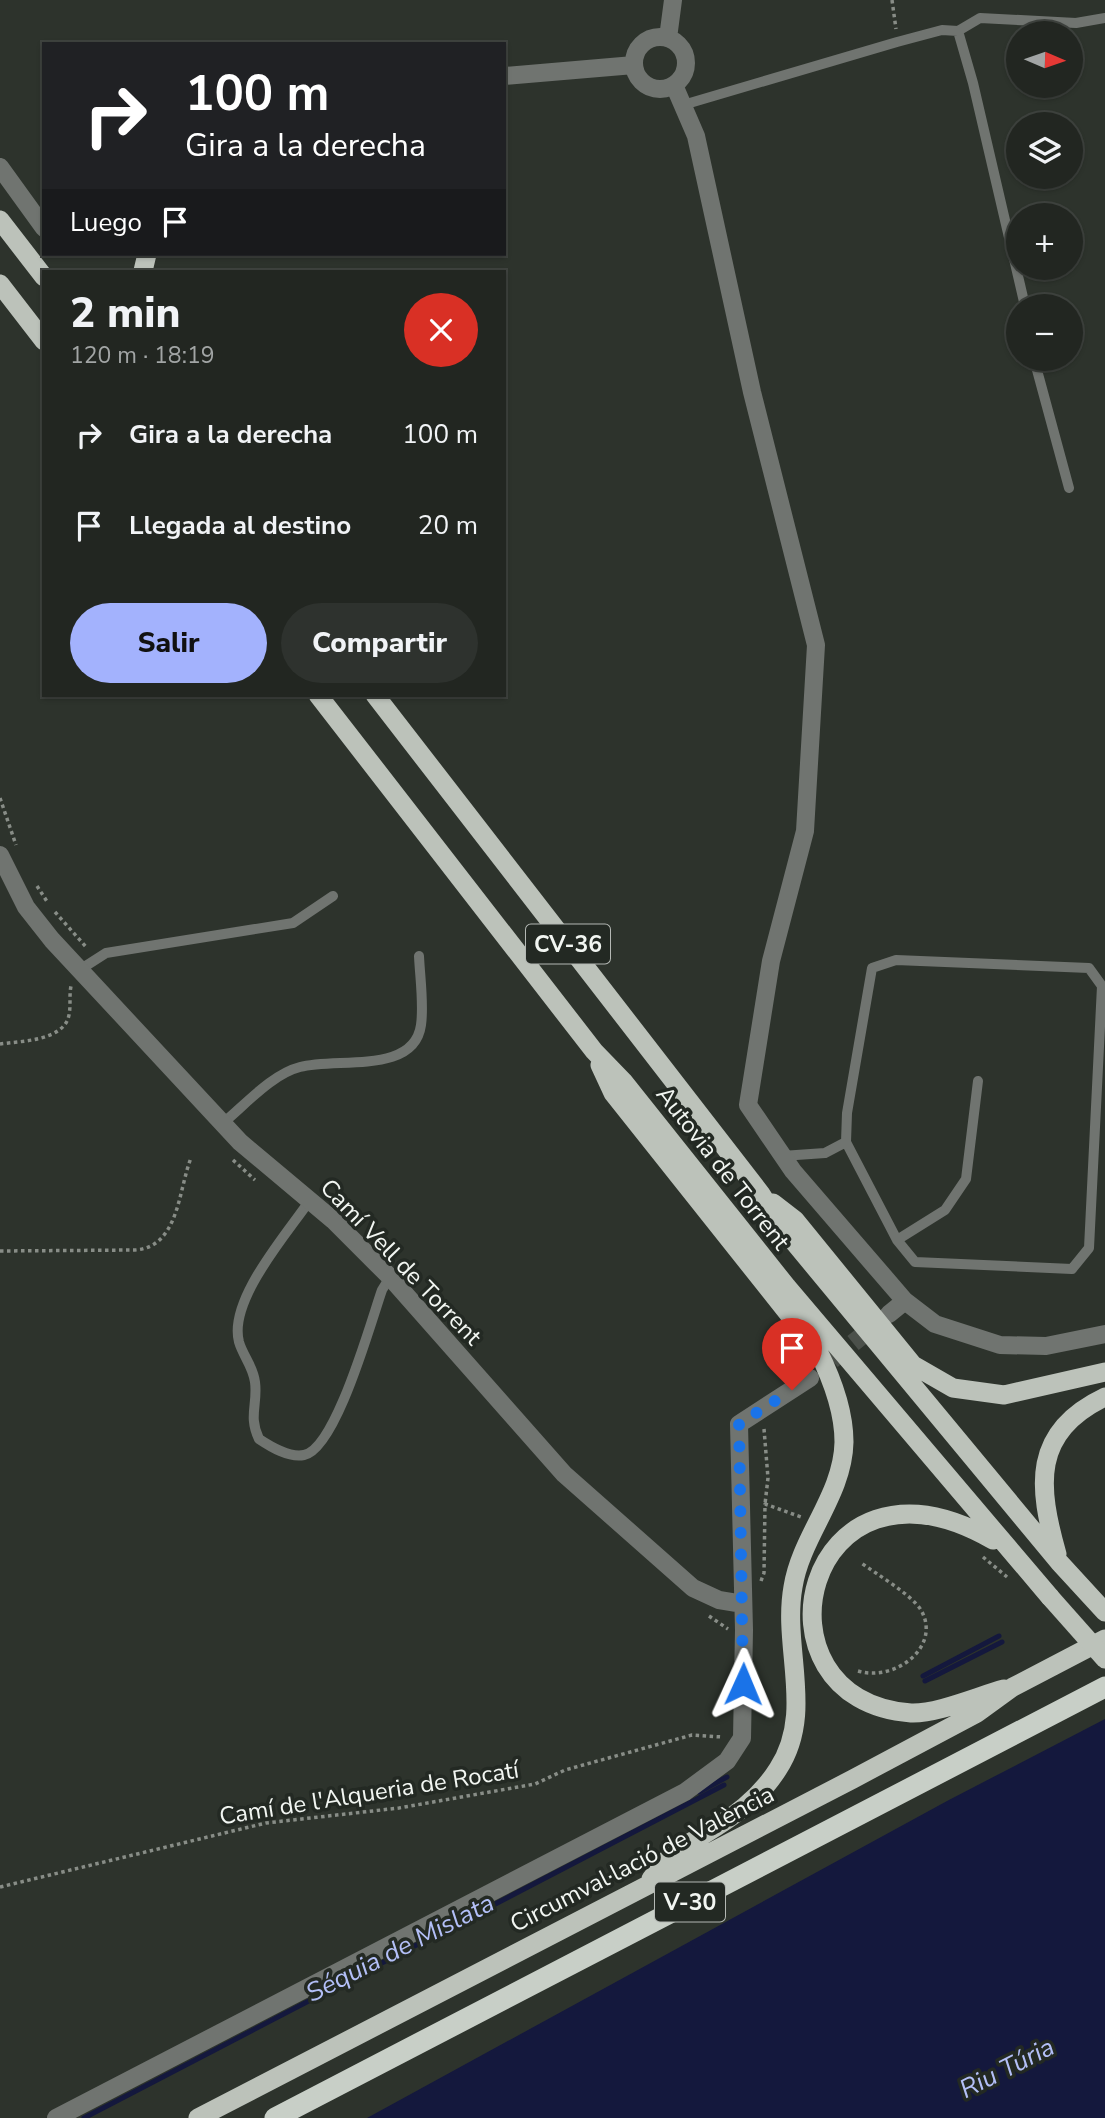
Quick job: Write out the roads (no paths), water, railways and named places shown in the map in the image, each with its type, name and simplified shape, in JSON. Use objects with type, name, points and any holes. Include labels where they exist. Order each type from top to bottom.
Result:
[{"type":"highway","points":[[0,220],[42,274]]},
{"type":"highway","points":[[0,284],[42,338]]},
{"type":"highway","name":"Autovia de Torrent","points":[[320,697],[594,1051],[623,1081],[787,1287],[1006,1547],[1105,1659]]},
{"type":"highway","name":"Autovia de Torrent","points":[[377,697],[761,1194],[784,1230],[1059,1562],[1105,1612]]},
{"type":"highway","points":[[594,1051],[613,1093],[818,1351],[832,1379],[844,1443],[838,1476],[802,1557],[793,1587],[791,1624],[798,1698],[793,1733],[780,1767],[760,1795],[729,1819],[673,1853],[644,1886]]},
{"type":"highway","points":[[761,1194],[795,1220],[913,1365],[953,1388],[1004,1395],[1105,1372]]},
{"type":"highway","points":[[1059,1562],[1042,1499],[1044,1473],[1052,1445],[1069,1422],[1087,1405],[1105,1397]]},
{"type":"highway","points":[[1006,1547],[971,1527],[945,1518],[916,1513],[874,1519],[853,1531],[832,1550],[819,1570],[812,1619],[816,1643],[838,1684],[860,1699],[887,1709],[913,1713],[1013,1687]]},
{"type":"highway","name":"Circumval·lació de València","points":[[198,2118],[977,1713],[1013,1687],[1105,1639]]},
{"type":"highway","name":"V-30","points":[[275,2118],[1105,1687]]},
{"type":"street","points":[[668,38],[673,0]]},
{"type":"street","points":[[659,37],[668,38],[681,48],[685,55],[684,72],[674,85],[657,89],[649,86],[636,74],[635,57],[643,43],[659,37]]},
{"type":"street","points":[[506,76],[634,65]]},
{"type":"street","points":[[674,85],[696,136],[752,392],[816,645],[805,831],[771,961],[748,1105],[782,1156],[905,1301],[935,1324],[1000,1345],[1046,1346],[1105,1334]]},
{"type":"street","points":[[0,167],[42,225]]},
{"type":"street","name":"Camí Vell de Torrent","points":[[8,851],[26,907],[240,1142],[310,1200],[390,1277],[565,1474],[693,1588],[719,1600],[743,1604]]},
{"type":"street","points":[[888,1314],[905,1301]]},
{"type":"street","points":[[56,2118],[685,1793],[727,1761],[742,1738],[743,1604],[739,1424],[810,1378]]},
{"type":"lane","points":[[683,105],[942,30],[957,32],[980,18],[1076,23],[1105,18]]},
{"type":"lane","points":[[957,32],[971,72],[1021,294]]},
{"type":"lane","points":[[1037,371],[1069,488]]},
{"type":"lane","points":[[81,970],[96,957],[113,951],[293,923],[333,896]]},
{"type":"lane","points":[[223,1123],[286,1073],[300,1067],[394,1058],[409,1051],[418,1038],[422,1022],[419,956]]},
{"type":"lane","points":[[896,960],[1089,968],[1102,986],[1089,1248],[1072,1269],[915,1262],[897,1240],[846,1142],[846,1114],[873,968],[896,960]]},
{"type":"lane","points":[[897,1240],[945,1210],[966,1179],[978,1081]]},
{"type":"lane","points":[[782,1156],[825,1153],[846,1142]]},
{"type":"lane","points":[[310,1200],[246,1295],[237,1320],[239,1342],[252,1367],[256,1384],[252,1425],[259,1440],[290,1454],[306,1455],[319,1446],[339,1414],[382,1290],[390,1277]]},
{"type":"water","name":"Riu Túria","points":[[1105,1719],[1105,2118],[367,2118],[947,1801]]},
{"type":"waterway","name":"Séquia de Mislata","points":[[923,1676],[999,1636]]},
{"type":"waterway","points":[[925,1681],[1002,1642]]},
{"type":"waterway","name":"Séquia de Mislata","points":[[699,1792],[727,1777]]},
{"type":"waterway","points":[[84,2118],[724,1785]]},
{"type":"tunnel","points":[[832,1360],[878,1323]]}]
